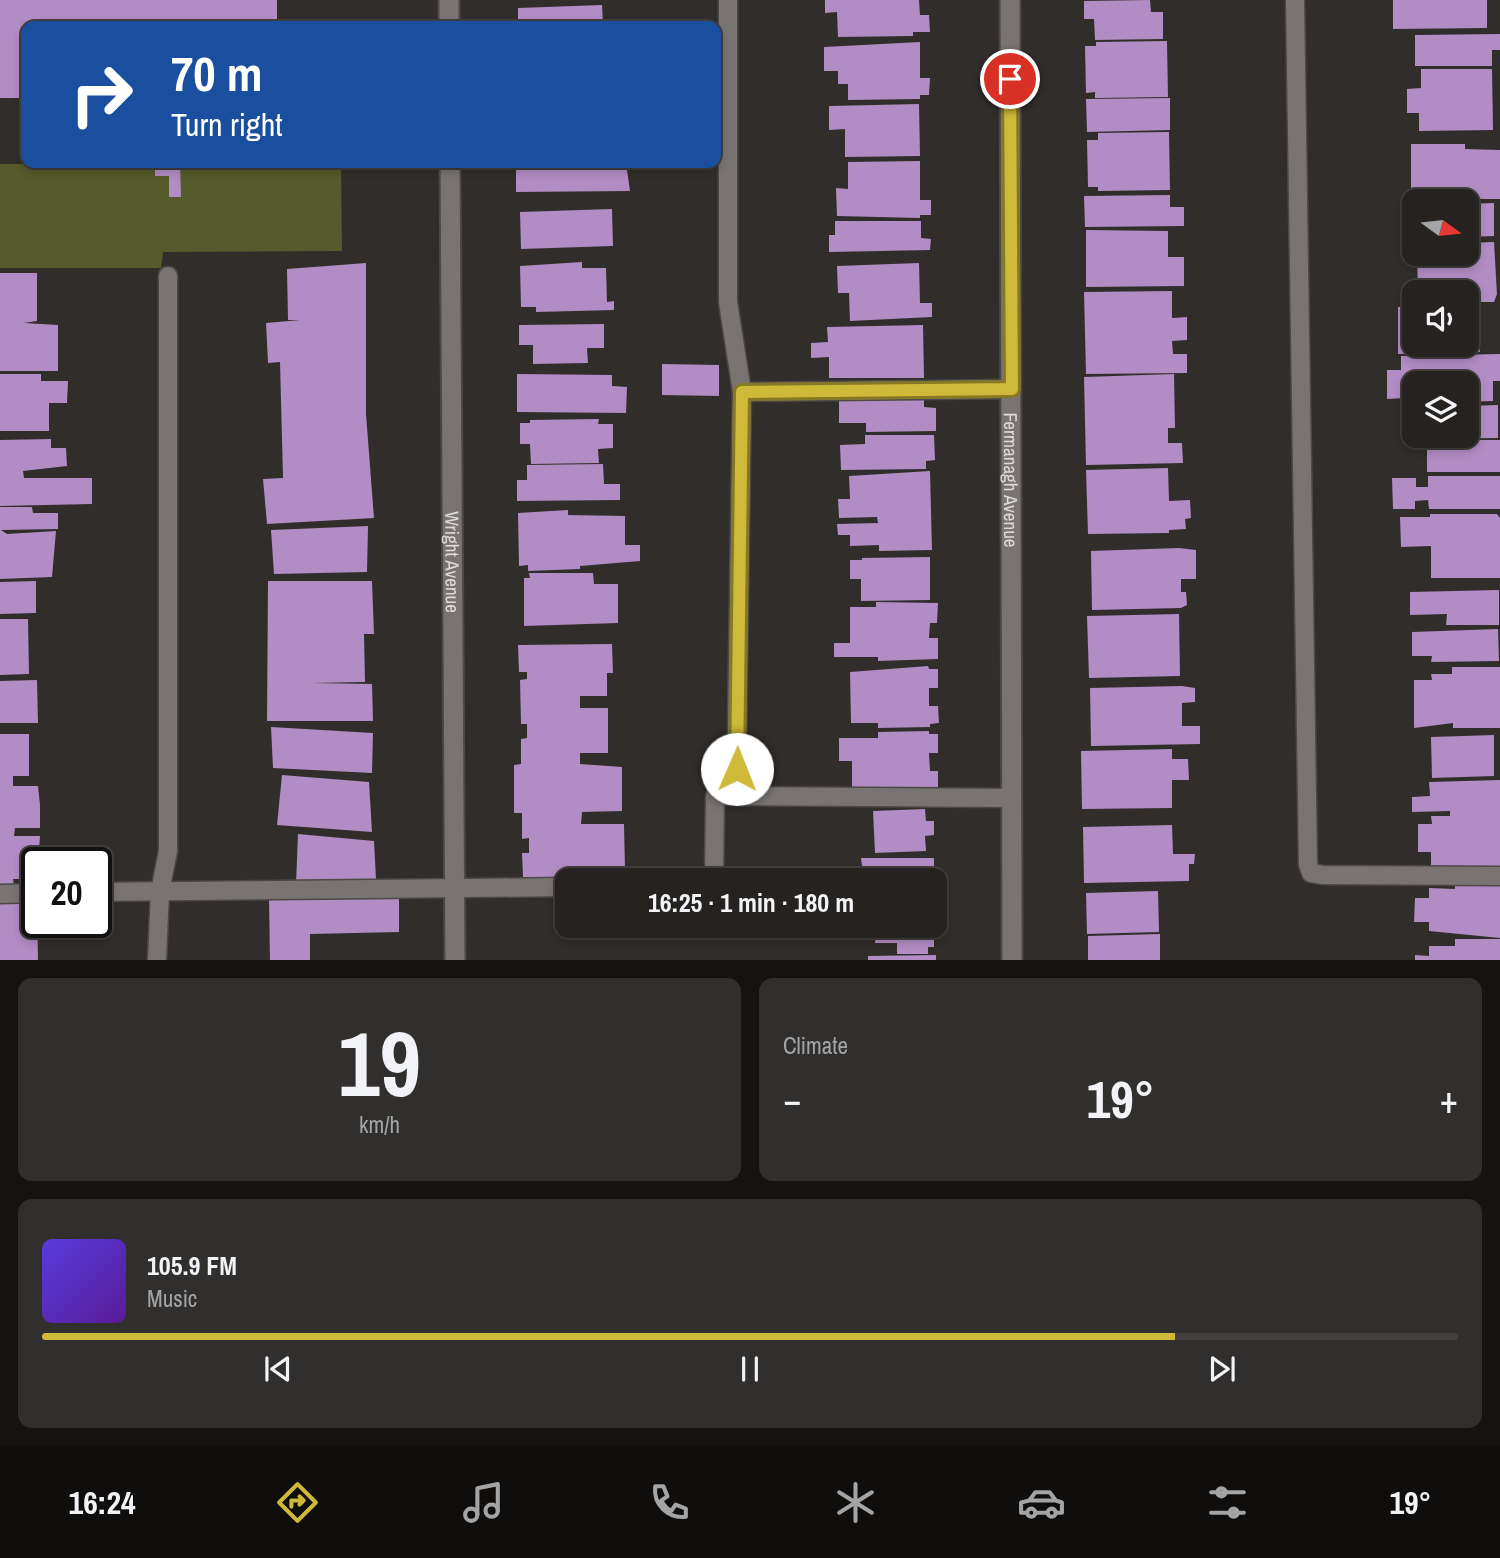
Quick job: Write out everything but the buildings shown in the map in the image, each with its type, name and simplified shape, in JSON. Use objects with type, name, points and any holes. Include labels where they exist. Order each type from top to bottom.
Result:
[{"type":"street","points":[[449,0],[449,21]]},
{"type":"street","name":"Fermanagh Avenue","points":[[1010,0],[1012,960]]},
{"type":"street","name":"Wright Avenue","points":[[450,168],[455,960]]},
{"type":"lane","points":[[728,0],[728,302],[742,392],[736,796]]},
{"type":"lane","points":[[1295,0],[1308,864],[1311,873],[1323,875],[1500,876]]},
{"type":"lane","points":[[158,960],[160,891],[168,851],[168,276]]},
{"type":"lane","points":[[742,392],[1012,389]]},
{"type":"lane","points":[[714,868],[715,796],[1011,798]]},
{"type":"lane","points":[[112,892],[555,887]]},
{"type":"lane","points":[[0,894],[21,893]]},
{"type":"green space","points":[[0,164],[21,164],[21,168],[341,168],[342,251],[163,252],[161,268],[0,268]]},
{"type":"route","points":[[737,769],[742,392],[1012,389],[1010,79]]}]
